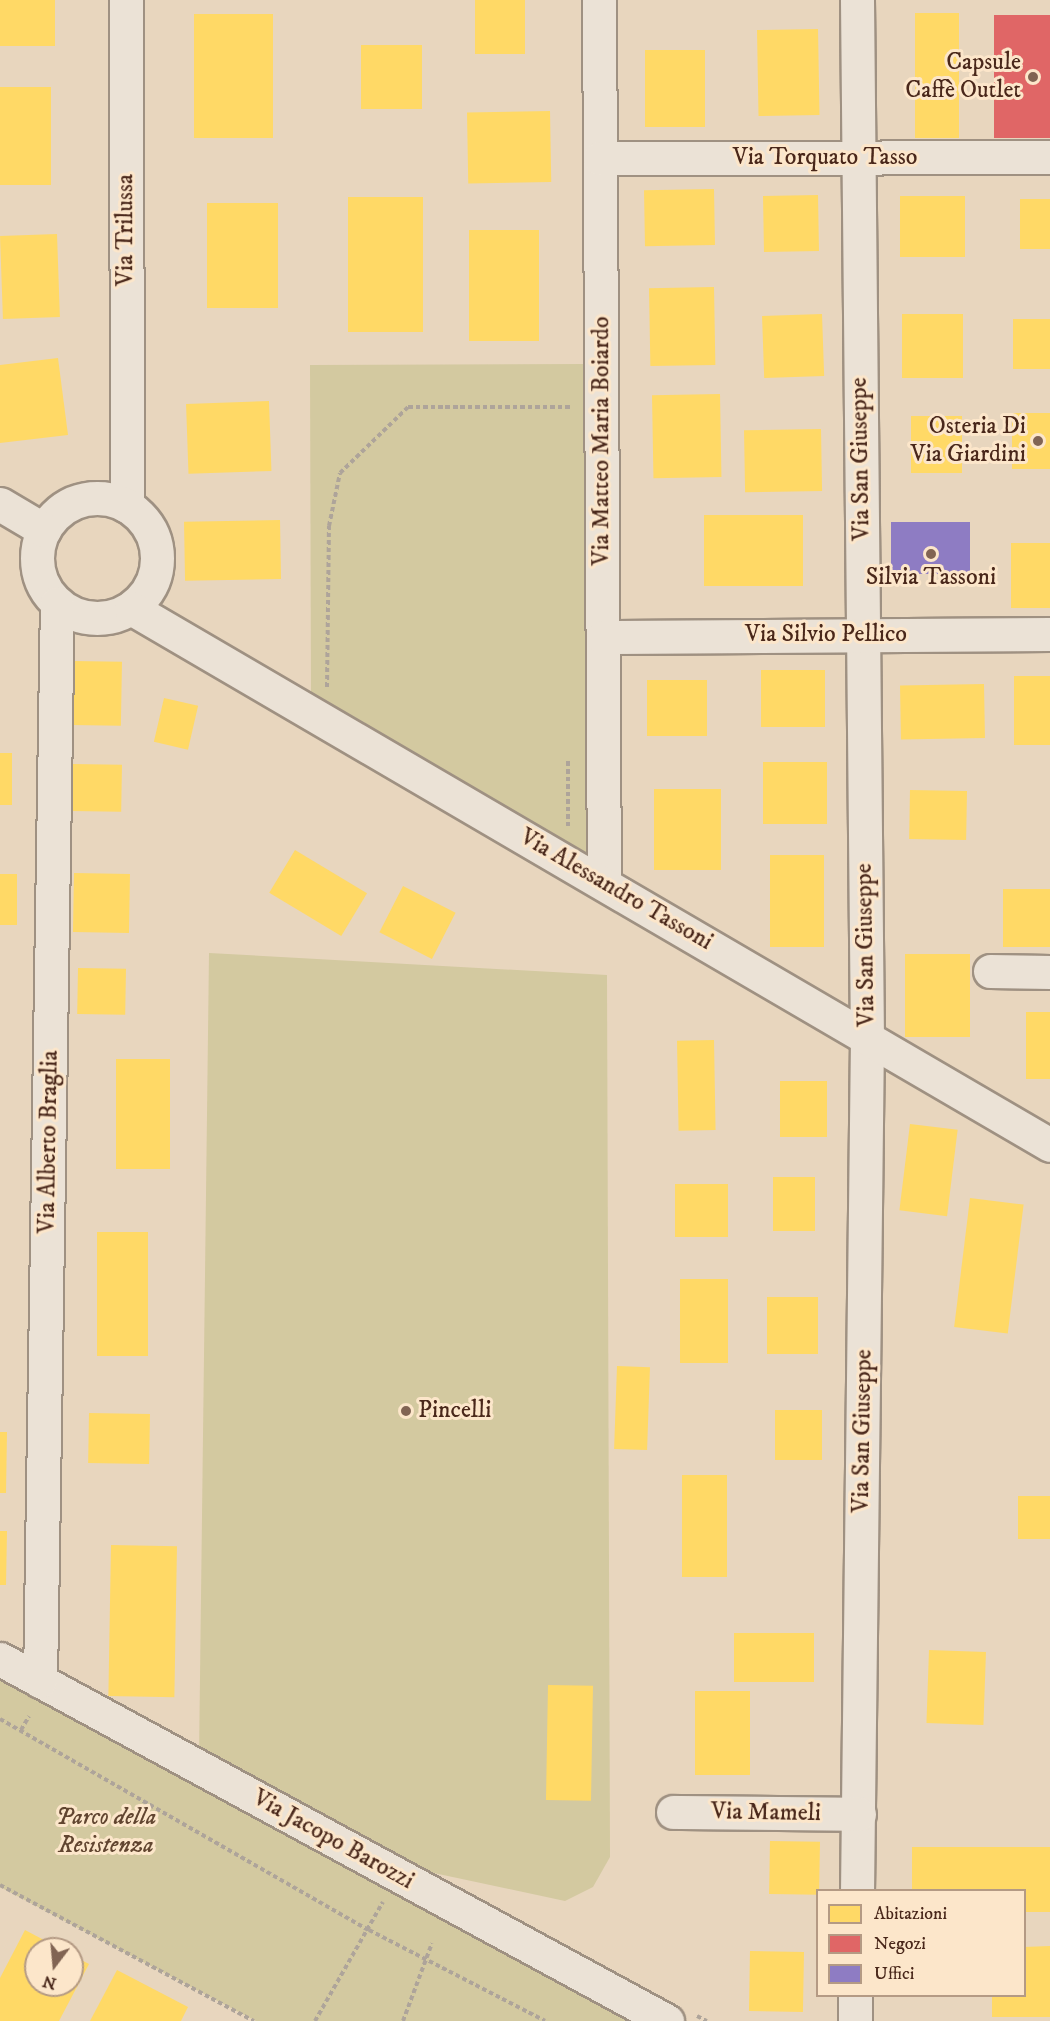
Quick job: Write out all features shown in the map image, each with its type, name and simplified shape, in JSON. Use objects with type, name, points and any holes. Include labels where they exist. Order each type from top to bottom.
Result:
[{"type":"street","name":"Via Trilussa","points":[[118,503],[126,461],[126,0]]},
{"type":"street","name":"Via Matteo Maria Boiardo","points":[[599,0],[604,882]]},
{"type":"street","name":"Via San Giuseppe","points":[[857,0],[867,1038],[857,1889]]},
{"type":"street","name":"Via Torquato Tasso","points":[[600,158],[1050,157]]},
{"type":"street","points":[[118,503],[152,535],[155,573],[139,599],[93,618],[57,603],[38,569],[44,530],[71,504],[118,503]]},
{"type":"street","points":[[0,504],[44,530]]},
{"type":"street","name":"Via Alessandro Tassoni","points":[[139,599],[180,635],[1050,1145]]},
{"type":"street","name":"Via Alberto Braglia","points":[[40,1681],[57,603]]},
{"type":"street","name":"Via Silvio Pellico","points":[[603,637],[1050,634]]},
{"type":"street","points":[[990,971],[1050,972]]},
{"type":"street","name":"Via Jacopo Barozzi","points":[[0,1659],[667,2021]]},
{"type":"street","name":"Via Mameli","points":[[673,1812],[859,1814]]},
{"type":"street","points":[[855,1997],[855,2021]]},
{"type":"path","points":[[327,721],[329,526],[340,473],[408,407],[602,406]]},
{"type":"path","points":[[21,1730],[28,1716]]},
{"type":"path","points":[[0,1719],[369,1929],[545,2021]]},
{"type":"path","points":[[0,1885],[254,2021]]},
{"type":"path","points":[[315,2021],[377,1913]]},
{"type":"path","points":[[403,2021],[424,1958],[432,1943]]},
{"type":"green space","points":[[586,364],[593,868],[311,701],[310,365]]},
{"type":"green space","name":"Pincelli","points":[[209,953],[607,975],[610,1857],[593,1887],[565,1901],[415,1869],[199,1758]]},
{"type":"green space","name":"Parco della Resistenza","points":[[0,1662],[659,2021],[256,2021],[0,1887]]},
{"type":"building: Abitazioni","points":[[0,0],[55,0],[55,46],[0,46]]},
{"type":"building: Abitazioni","points":[[475,0],[525,0],[525,54],[475,54]]},
{"type":"building: Abitazioni","points":[[915,13],[959,13],[959,138],[915,138]]},
{"type":"building: Abitazioni","points":[[194,14],[273,14],[273,138],[194,138]]},
{"type":"building: Abitazioni","points":[[818,29],[820,115],[759,116],[757,30]]},
{"type":"building: Abitazioni","points":[[361,45],[422,45],[422,109],[361,109]]},
{"type":"building: Abitazioni","points":[[645,50],[705,50],[705,127],[645,127]]},
{"type":"building: Abitazioni","points":[[0,87],[51,87],[51,185],[0,185]]},
{"type":"building: Abitazioni","points":[[550,111],[551,182],[468,183],[467,112]]},
{"type":"building: Abitazioni","points":[[714,189],[715,245],[645,246],[644,190]]},
{"type":"building: Abitazioni","points":[[818,195],[819,251],[764,252],[763,196]]},
{"type":"building: Abitazioni","points":[[900,196],[965,196],[965,257],[900,257]]},
{"type":"building: Abitazioni","points":[[348,197],[423,197],[423,332],[348,332]]},
{"type":"building: Abitazioni","points":[[1020,199],[1050,199],[1050,249],[1020,249]]},
{"type":"building: Abitazioni","points":[[207,203],[278,203],[278,308],[207,308]]},
{"type":"building: Abitazioni","points":[[469,230],[539,230],[539,341],[469,341]]},
{"type":"building: Abitazioni","points":[[57,234],[60,317],[3,319],[0,236]]},
{"type":"building: Abitazioni","points":[[714,287],[715,365],[650,366],[649,288]]},
{"type":"building: Abitazioni","points":[[822,314],[824,376],[764,378],[762,316]]},
{"type":"building: Abitazioni","points":[[902,314],[963,314],[963,378],[902,378]]},
{"type":"building: Abitazioni","points":[[1013,319],[1050,319],[1050,369],[1013,369]]},
{"type":"building: Abitazioni","points":[[58,358],[68,435],[0,443],[0,365]]},
{"type":"building: Abitazioni","points":[[720,394],[721,477],[653,478],[652,395]]},
{"type":"building: Abitazioni","points":[[269,401],[271,471],[188,474],[186,404]]},
{"type":"building: Abitazioni","points":[[1012,413],[1050,413],[1050,469],[1012,469]]},
{"type":"building: Abitazioni","points":[[911,416],[962,416],[962,473],[911,473]]},
{"type":"building: Abitazioni","points":[[821,429],[822,491],[745,492],[744,430]]},
{"type":"building: Abitazioni","points":[[704,515],[803,515],[803,586],[704,586]]},
{"type":"building: Abitazioni","points":[[280,520],[281,579],[185,581],[184,522]]},
{"type":"building: Abitazioni","points":[[1011,543],[1050,543],[1050,608],[1011,608]]},
{"type":"building: Abitazioni","points":[[72,661],[122,662],[121,726],[71,725]]},
{"type":"building: Abitazioni","points":[[761,670],[825,670],[825,727],[761,727]]},
{"type":"building: Abitazioni","points":[[1014,676],[1050,676],[1050,745],[1014,745]]},
{"type":"building: Abitazioni","points":[[647,680],[707,680],[707,736],[647,736]]},
{"type":"building: Abitazioni","points":[[984,684],[985,738],[901,739],[900,685]]},
{"type":"building: Abitazioni","points":[[164,698],[198,706],[188,750],[154,742]]},
{"type":"building: Abitazioni","points":[[0,753],[12,753],[12,805],[0,805]]},
{"type":"building: Abitazioni","points":[[763,762],[827,762],[827,824],[763,824]]},
{"type":"building: Abitazioni","points":[[72,764],[122,765],[121,812],[71,811]]},
{"type":"building: Abitazioni","points":[[654,789],[721,789],[721,870],[654,870]]},
{"type":"building: Abitazioni","points":[[910,790],[967,791],[966,840],[909,839]]},
{"type":"building: Abitazioni","points":[[295,850],[367,893],[341,936],[269,893]]},
{"type":"building: Abitazioni","points":[[770,855],[824,855],[824,947],[770,947]]},
{"type":"building: Abitazioni","points":[[74,873],[130,874],[129,933],[73,932]]},
{"type":"building: Abitazioni","points":[[0,874],[17,874],[17,925],[0,925]]},
{"type":"building: Abitazioni","points":[[403,886],[456,913],[432,959],[379,932]]},
{"type":"building: Abitazioni","points":[[1003,889],[1050,889],[1050,947],[1003,947]]},
{"type":"building: Abitazioni","points":[[905,954],[970,954],[970,1037],[905,1037]]},
{"type":"building: Abitazioni","points":[[78,968],[126,969],[125,1015],[77,1014]]},
{"type":"building: Abitazioni","points":[[1026,1012],[1050,1012],[1050,1079],[1026,1079]]},
{"type":"building: Abitazioni","points":[[714,1040],[716,1130],[679,1131],[677,1041]]},
{"type":"building: Abitazioni","points":[[116,1059],[170,1059],[170,1169],[116,1169]]},
{"type":"building: Abitazioni","points":[[780,1081],[827,1081],[827,1137],[780,1137]]},
{"type":"building: Abitazioni","points":[[910,1124],[958,1130],[947,1216],[899,1210]]},
{"type":"building: Abitazioni","points":[[773,1177],[815,1177],[815,1231],[773,1231]]},
{"type":"building: Abitazioni","points":[[675,1184],[728,1184],[728,1237],[675,1237]]},
{"type":"building: Abitazioni","points":[[970,1198],[1024,1205],[1008,1334],[954,1327]]},
{"type":"building: Abitazioni","points":[[97,1232],[148,1232],[148,1356],[97,1356]]},
{"type":"building: Abitazioni","points":[[680,1279],[728,1279],[728,1363],[680,1363]]},
{"type":"building: Abitazioni","points":[[767,1297],[818,1297],[818,1354],[767,1354]]},
{"type":"building: Abitazioni","points":[[617,1366],[650,1367],[647,1450],[614,1449]]},
{"type":"building: Abitazioni","points":[[775,1410],[822,1410],[822,1460],[775,1460]]},
{"type":"building: Abitazioni","points":[[89,1413],[150,1414],[149,1464],[88,1463]]},
{"type":"building: Abitazioni","points":[[0,1432],[7,1432],[6,1493],[0,1493]]},
{"type":"building: Abitazioni","points":[[682,1475],[727,1475],[727,1577],[682,1577]]},
{"type":"building: Abitazioni","points":[[1018,1496],[1050,1496],[1050,1539],[1018,1539]]},
{"type":"building: Abitazioni","points":[[0,1531],[7,1531],[6,1585],[0,1585]]},
{"type":"building: Abitazioni","points":[[111,1545],[177,1546],[174,1697],[108,1696]]},
{"type":"building: Abitazioni","points":[[734,1633],[814,1633],[814,1682],[734,1682]]},
{"type":"building: Abitazioni","points":[[929,1650],[986,1652],[983,1725],[926,1723]]},
{"type":"building: Abitazioni","points":[[548,1685],[593,1686],[591,1801],[546,1800]]},
{"type":"building: Abitazioni","points":[[695,1691],[750,1691],[750,1775],[695,1775]]},
{"type":"building: Abitazioni","points":[[770,1841],[820,1842],[819,1889],[816,1889],[816,1895],[769,1894]]},
{"type":"building: Abitazioni","points":[[912,1847],[1050,1847],[1050,1912],[1026,1912],[1026,1889],[912,1889]]},
{"type":"building: Abitazioni","points":[[25,1930],[38,1937],[24,1937],[24,1997],[72,1997],[59,2021],[0,2021],[0,1978]]},
{"type":"building: Abitazioni","points":[[1050,1946],[1050,2017],[992,2017],[992,1997],[1026,1997],[1026,1947]]},
{"type":"building: Abitazioni","points":[[750,1951],[804,1952],[803,2012],[749,2011]]},
{"type":"building: Abitazioni","points":[[84,1961],[89,1964],[84,1974]]},
{"type":"building: Abitazioni","points":[[117,1970],[188,2007],[181,2021],[90,2021]]},
{"type":"building: Negozi","points":[[994,15],[1050,15],[1050,138],[994,138]]},
{"type":"building: Uffici","points":[[891,522],[970,522],[970,574],[891,574]]},
{"type":"place","name":"Capsule Caffè Outlet","points":[[1033,77]]},
{"type":"place","name":"Osteria Di Via Giardini","points":[[1038,441]]},
{"type":"place","name":"Silvia Tassoni","points":[[931,554]]},
{"type":"place","name":"Pincelli","points":[[406,1411]]}]
